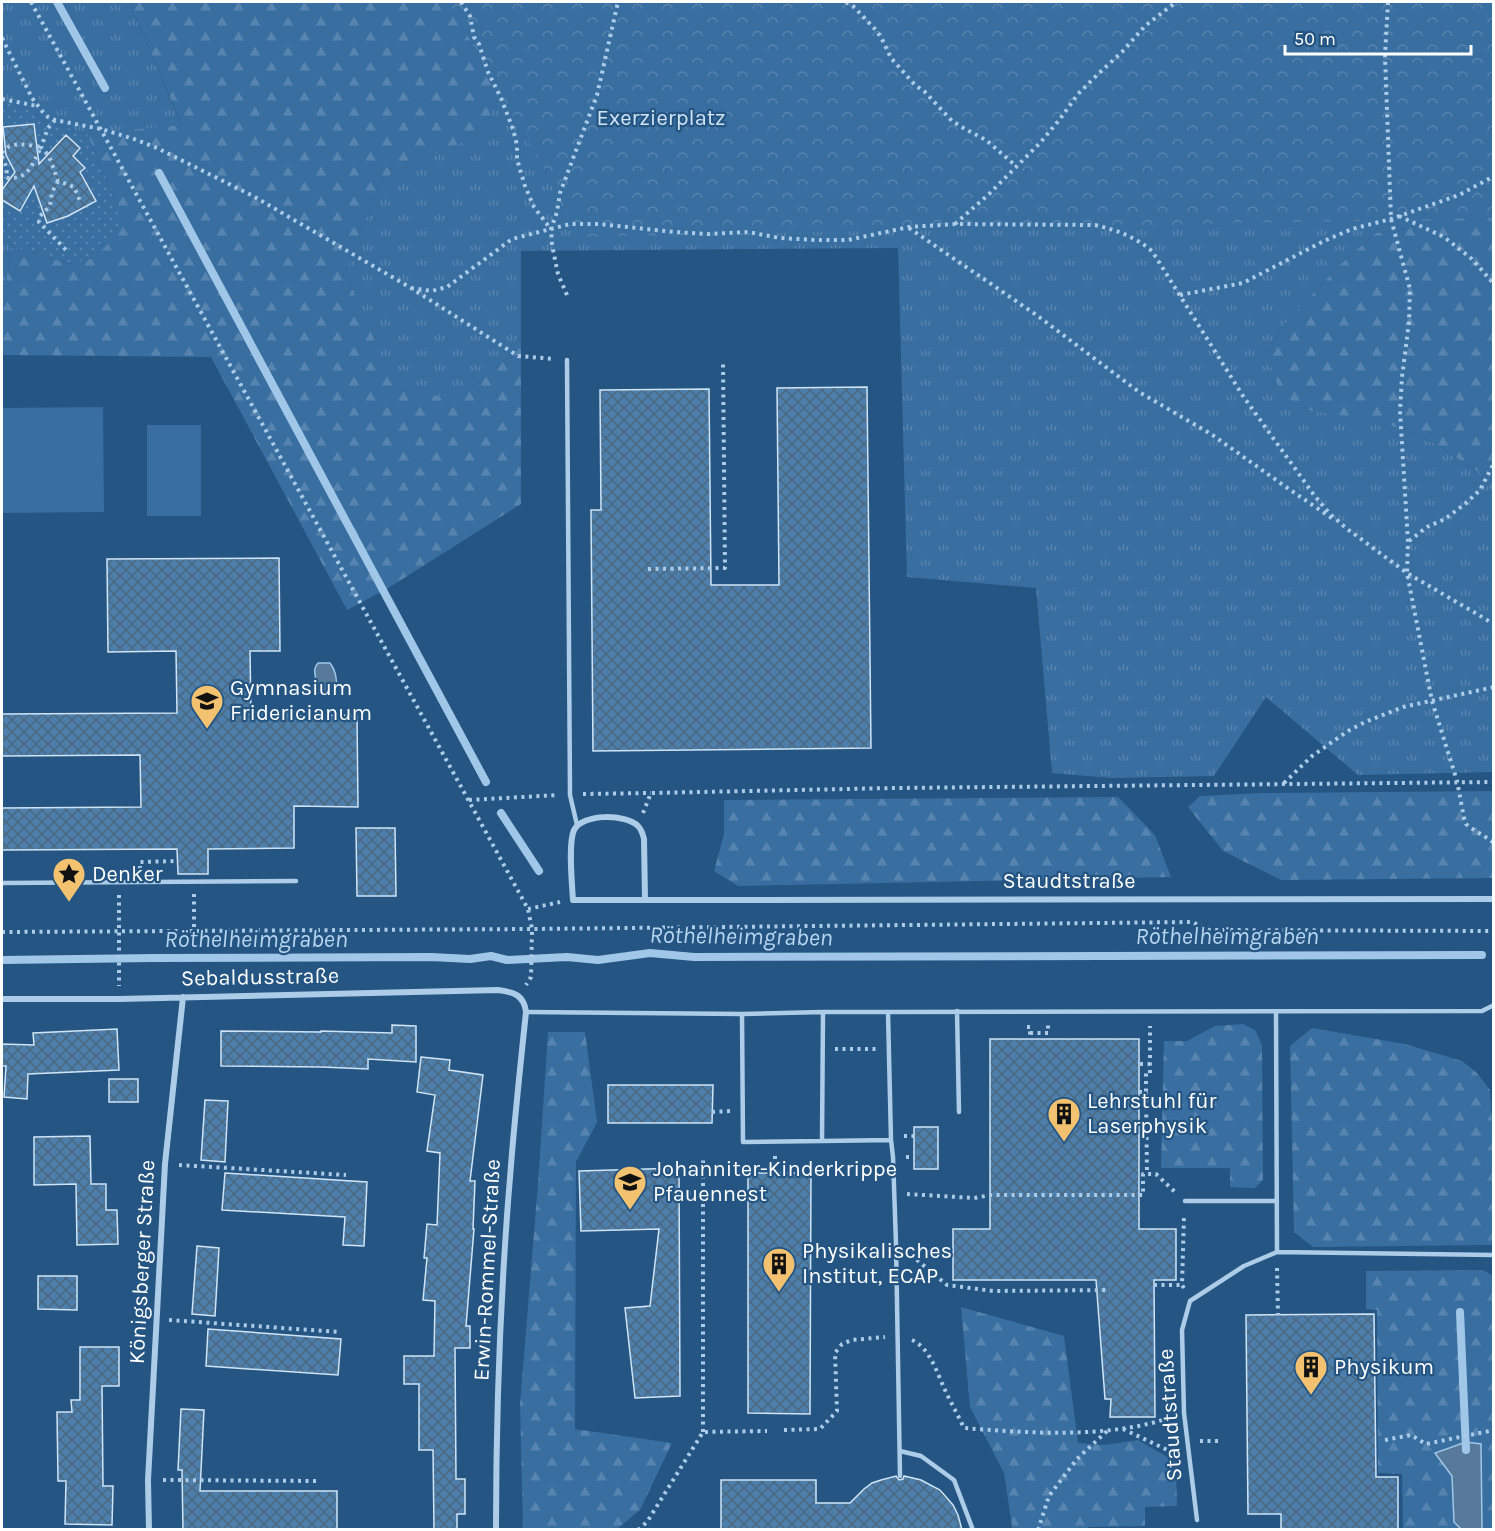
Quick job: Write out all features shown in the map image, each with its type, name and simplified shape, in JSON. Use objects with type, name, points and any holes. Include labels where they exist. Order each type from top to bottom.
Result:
[{"type":"street","points":[[573,900],[571,838],[577,825],[591,818],[630,820],[642,831],[645,900]]},
{"type":"street","name":"Staudtstraße","points":[[573,900],[1494,899]]},
{"type":"street","name":"Sebaldusstraße","points":[[2,999],[119,999],[498,990],[518,996],[524,1003],[526,1012]]},
{"type":"street","name":"Königsberger Straße","points":[[148,1530],[148,1480],[165,1164],[183,997]]},
{"type":"street","name":"Erwin-Rommel-Straße","points":[[496,1530],[497,1428],[506,1242],[512,1152],[526,1012]]},
{"type":"lane","points":[[567,360],[570,795],[577,825]]},
{"type":"lane","points":[[2,883],[296,881]]},
{"type":"lane","points":[[526,1012],[742,1014],[957,1011],[1482,1011],[1494,1005]]},
{"type":"lane","points":[[957,1011],[959,1113]]},
{"type":"lane","points":[[822,1141],[823,1012]]},
{"type":"lane","points":[[888,1012],[896,1244],[900,1476]]},
{"type":"lane","points":[[1276,1012],[1277,1252]]},
{"type":"lane","points":[[742,1014],[743,1142],[891,1140]]},
{"type":"lane","points":[[1185,1201],[1277,1201]]},
{"type":"lane","points":[[1190,1301],[1244,1266],[1277,1252],[1494,1255]]},
{"type":"lane","name":"Staudtstraße","points":[[1190,1301],[1182,1330],[1184,1413],[1197,1520]]},
{"type":"lane","points":[[900,1451],[921,1456],[954,1480],[973,1530]]},
{"type":"path","points":[[31,2],[528,909],[532,929],[531,976]]},
{"type":"path","points":[[461,2],[470,16],[474,37],[479,44],[488,72],[513,129],[517,145],[517,159],[525,186],[534,207],[551,228]]},
{"type":"path","points":[[567,295],[558,274],[551,228],[560,193],[597,95],[618,2]]},
{"type":"path","points":[[846,2],[853,6],[874,28],[891,58],[915,85],[925,92],[952,121],[986,140],[1016,166]]},
{"type":"path","points":[[955,224],[1040,143],[1078,94],[1146,26],[1176,2]]},
{"type":"path","points":[[1388,2],[1385,56],[1391,219],[1410,289],[1400,411],[1408,542],[1407,573],[1432,701],[1457,781],[1464,818],[1467,824],[1494,843]]},
{"type":"path","points":[[2,38],[32,98],[44,114],[55,120],[101,129],[157,148],[253,196],[411,288],[518,356],[567,360]]},
{"type":"path","points":[[2,99],[38,106]]},
{"type":"path","points":[[3,178],[15,179],[26,174],[41,147],[48,128],[55,120]]},
{"type":"path","points":[[3,178],[8,173],[2,154],[6,147],[18,144],[41,147],[49,156],[58,182]]},
{"type":"path","points":[[1180,295],[1242,283],[1352,229],[1391,219],[1459,195],[1494,176]]},
{"type":"path","points":[[58,182],[74,187],[80,201]]},
{"type":"path","points":[[58,182],[52,192],[50,208],[38,219],[40,224],[66,250]]},
{"type":"path","points":[[1399,216],[1444,237],[1472,259],[1494,284]]},
{"type":"path","points":[[411,288],[432,291],[447,287],[512,239],[570,224],[599,224],[708,234],[748,232],[780,238],[815,240],[848,240],[909,227],[955,224],[1095,225],[1107,228],[1139,241],[1152,251],[1243,396],[1314,495],[1346,528]]},
{"type":"path","points":[[909,227],[1035,314],[1139,392],[1211,434],[1407,573],[1494,624]]},
{"type":"path","points":[[648,569],[725,568],[723,360]]},
{"type":"path","points":[[1408,542],[1427,527],[1445,519],[1465,504],[1480,489],[1494,464]]},
{"type":"path","points":[[1284,783],[1312,756],[1347,731],[1384,713],[1494,687]]},
{"type":"path","points":[[638,826],[651,793],[895,788],[1494,782]]},
{"type":"path","points":[[162,862],[177,861]]},
{"type":"path","points":[[193,881],[194,932]]},
{"type":"path","points":[[118,882],[119,982]]},
{"type":"path","points":[[528,909],[573,900]]},
{"type":"path","points":[[2,932],[1192,922],[1209,930],[1494,931]]},
{"type":"path","points":[[1147,1174],[1146,1072],[1150,1073],[1150,1012]]},
{"type":"path","points":[[1022,1027],[1030,1027],[1030,1039]]},
{"type":"path","points":[[1030,1034],[1040,1034]]},
{"type":"path","points":[[823,1049],[889,1048]]},
{"type":"path","points":[[1140,1064],[1150,1064]]},
{"type":"path","points":[[1139,1092],[1146,1092]]},
{"type":"path","points":[[638,1530],[646,1522],[703,1432],[703,1158]]},
{"type":"path","points":[[775,1163],[776,1173]]},
{"type":"path","points":[[165,1164],[346,1175]]},
{"type":"path","points":[[894,1193],[974,1198],[991,1195],[1143,1195],[1143,1174],[1156,1174],[1185,1201],[1182,1285],[1190,1301]]},
{"type":"path","points":[[680,1193],[703,1193]]},
{"type":"path","points":[[896,1244],[947,1285],[993,1290],[1110,1290]]},
{"type":"path","points":[[1277,1252],[1278,1315]]},
{"type":"path","points":[[1154,1285],[1182,1285]]},
{"type":"path","points":[[156,1319],[339,1332]]},
{"type":"path","points":[[784,1430],[820,1429],[837,1411],[835,1353],[842,1344],[852,1340],[897,1335],[916,1341],[933,1362],[964,1428],[1027,1433],[1108,1431],[1156,1423],[1184,1413]]},
{"type":"path","points":[[1123,1428],[1190,1461]]},
{"type":"path","points":[[1385,1440],[1411,1436],[1426,1444],[1494,1430]]},
{"type":"path","points":[[703,1432],[767,1431]]},
{"type":"path","points":[[1038,1530],[1049,1496],[1077,1459],[1108,1431]]},
{"type":"path","points":[[148,1480],[318,1481]]},
{"type":"green space","points":[[2,2],[129,2],[182,126],[87,134],[48,122],[27,108],[16,104],[2,104]]},
{"type":"green space","points":[[129,2],[552,2],[479,134],[383,178],[345,273],[396,389],[458,399],[521,347],[521,504],[390,587],[347,610],[211,357],[2,355],[2,284],[6,284],[11,246],[69,264],[94,258],[117,204],[87,134],[182,125]]},
{"type":"green space","name":"Exerzierplatz","points":[[448,2],[1493,2],[1493,218],[583,237]]},
{"type":"green space","points":[[552,2],[1493,2],[1466,186],[1408,229],[1376,233],[1342,263],[1278,332],[1268,358],[1363,419],[1407,430],[1439,446],[1477,471],[1493,492],[1493,772],[1358,775],[1266,697],[1214,776],[1111,778],[1052,773],[1036,588],[907,577],[898,248],[521,251],[521,347],[458,399],[395,389],[345,273],[383,178],[479,134]]},
{"type":"green space","points":[[2,104],[16,104],[27,108],[48,122],[87,134],[117,204],[119,225],[113,239],[94,258],[69,264],[11,246],[2,237]]},
{"type":"green space","points":[[1493,172],[1493,492],[1477,471],[1439,446],[1407,430],[1363,419],[1301,409],[1280,391],[1268,358],[1278,332],[1342,263],[1376,233],[1408,229],[1466,186]]},
{"type":"green space","points":[[2,237],[11,246],[6,284],[2,284]]},
{"type":"green space","points":[[103,407],[104,512],[2,513],[2,408]]},
{"type":"green space","points":[[147,425],[201,425],[201,516],[147,516]]},
{"type":"green space","points":[[1493,791],[1493,878],[1281,880],[1223,851],[1188,807],[1200,796],[1263,793]]},
{"type":"green space","points":[[1118,797],[1155,835],[1171,877],[738,886],[714,871],[724,834],[724,800]]},
{"type":"green space","points":[[1243,1024],[1255,1030],[1262,1045],[1263,1180],[1255,1188],[1230,1187],[1230,1168],[1161,1168],[1164,1041],[1187,1041],[1215,1026]]},
{"type":"green space","points":[[1312,1028],[1405,1044],[1462,1061],[1477,1073],[1490,1090],[1494,1150],[1494,1240],[1491,1245],[1313,1247],[1294,1232],[1290,1046]]},
{"type":"green space","points":[[548,1032],[585,1032],[597,1122],[576,1162],[575,1429],[672,1443],[640,1510],[617,1529],[523,1529],[520,1404]]},
{"type":"green space","points":[[1483,1270],[1493,1276],[1493,1529],[1482,1529],[1481,1444],[1435,1453],[1452,1476],[1454,1522],[1461,1529],[1403,1529],[1402,1474],[1378,1473],[1377,1310],[1366,1309],[1366,1271]]},
{"type":"green space","points":[[961,1307],[1064,1336],[1078,1443],[1104,1445],[1138,1440],[1176,1462],[1177,1506],[1145,1507],[1145,1526],[1088,1527],[1088,1530],[1011,1529],[1004,1473],[970,1407]]},
{"type":"shaded area","points":[[318,663],[330,663],[333,669],[337,687],[332,691],[313,692],[312,687],[316,683],[315,670]]},
{"type":"shaded area","points":[[1466,1442],[1481,1444],[1482,1529],[1461,1529],[1454,1522],[1452,1476],[1435,1453]]},
{"type":"building","points":[[34,124],[39,164],[66,135],[80,148],[73,156],[85,168],[80,172],[96,201],[68,216],[47,223],[34,186],[20,211],[2,200],[2,190],[15,172],[6,155],[3,127]]},
{"type":"building","points":[[867,387],[871,748],[593,751],[591,510],[601,510],[600,390],[709,389],[711,585],[779,585],[777,388]]},
{"type":"building","points":[[279,558],[280,651],[250,651],[251,712],[294,712],[294,716],[357,715],[358,807],[294,806],[294,848],[208,849],[208,874],[178,874],[177,849],[2,850],[2,808],[141,807],[140,755],[2,756],[2,714],[177,713],[176,651],[108,652],[107,559]]},
{"type":"building","points":[[356,828],[395,828],[396,896],[357,896]]},
{"type":"building","points":[[392,1025],[416,1026],[416,1062],[368,1059],[368,1069],[221,1066],[221,1031],[392,1033]]},
{"type":"building","points":[[117,1029],[119,1070],[28,1074],[27,1099],[4,1097],[6,1066],[2,1066],[2,1044],[34,1045],[33,1033]]},
{"type":"building","points":[[990,1039],[1139,1039],[1139,1229],[1176,1229],[1176,1280],[1154,1280],[1155,1417],[1110,1417],[1111,1399],[1105,1399],[1096,1280],[953,1280],[953,1229],[990,1229]]},
{"type":"building","points":[[421,1057],[450,1060],[449,1070],[483,1075],[470,1181],[475,1181],[474,1229],[466,1326],[470,1326],[470,1348],[455,1348],[456,1479],[465,1479],[465,1514],[457,1514],[457,1530],[434,1530],[433,1450],[419,1450],[419,1384],[404,1384],[404,1356],[434,1356],[435,1301],[423,1300],[427,1258],[424,1258],[427,1224],[437,1225],[440,1153],[427,1151],[435,1095],[417,1092]]},
{"type":"building","points":[[109,1079],[138,1079],[138,1102],[109,1102]]},
{"type":"building","points":[[608,1085],[713,1085],[712,1123],[608,1123]]},
{"type":"building","points":[[205,1100],[228,1101],[225,1162],[201,1160]]},
{"type":"building","points":[[914,1127],[938,1127],[938,1169],[914,1169]]},
{"type":"building","points":[[90,1136],[91,1184],[106,1184],[106,1210],[117,1210],[118,1244],[77,1245],[76,1184],[34,1185],[34,1137]]},
{"type":"building","points":[[679,1168],[680,1396],[635,1398],[625,1308],[650,1306],[659,1229],[581,1231],[579,1171]]},
{"type":"building","points":[[225,1173],[367,1182],[364,1246],[343,1245],[345,1217],[222,1210]]},
{"type":"building","points":[[748,1173],[811,1173],[810,1414],[748,1413]]},
{"type":"building","points":[[197,1246],[219,1248],[215,1316],[192,1314]]},
{"type":"building","points":[[38,1276],[77,1276],[77,1310],[38,1309]]},
{"type":"building","name":"Physikum","points":[[1374,1314],[1376,1477],[1398,1477],[1398,1530],[1281,1530],[1281,1514],[1248,1514],[1246,1315]]},
{"type":"building","points":[[208,1329],[341,1339],[338,1375],[206,1366]]},
{"type":"building","points":[[80,1347],[119,1347],[119,1386],[102,1386],[103,1486],[113,1486],[112,1525],[65,1524],[66,1481],[58,1481],[57,1412],[72,1412],[71,1400],[80,1400]]},
{"type":"building","points":[[181,1409],[204,1410],[200,1491],[337,1491],[337,1530],[183,1530],[182,1470],[178,1470]]},
{"type":"building","points":[[896,1476],[899,1480],[904,1476],[921,1480],[940,1490],[953,1505],[962,1530],[721,1530],[721,1480],[816,1480],[816,1503],[850,1503],[872,1483]]},
{"type":"waterway","points":[[57,2],[105,88]]},
{"type":"waterway","points":[[159,173],[486,782]]},
{"type":"waterway","points":[[501,813],[539,871]]},
{"type":"waterway","name":"Röthelheimgraben","points":[[2,960],[431,957],[470,959],[491,956],[507,960],[567,957],[598,960],[650,953],[694,957],[1482,955]]},
{"type":"waterway","points":[[1460,1312],[1466,1450]]},
{"type":"place","name":"Gymnasium Fridericianum","points":[[207,730]]},
{"type":"place","name":"Denker","points":[[69,903]]},
{"type":"place","name":"Lehrstuhl für Laserphysik","points":[[1064,1143]]},
{"type":"place","name":"Johanniter-Kinderkrippe Pfauennest","points":[[630,1211]]},
{"type":"place","name":"Physikalisches Institut, ECAP","points":[[779,1293]]},
{"type":"place","name":"Physikum","points":[[1311,1396]]}]
